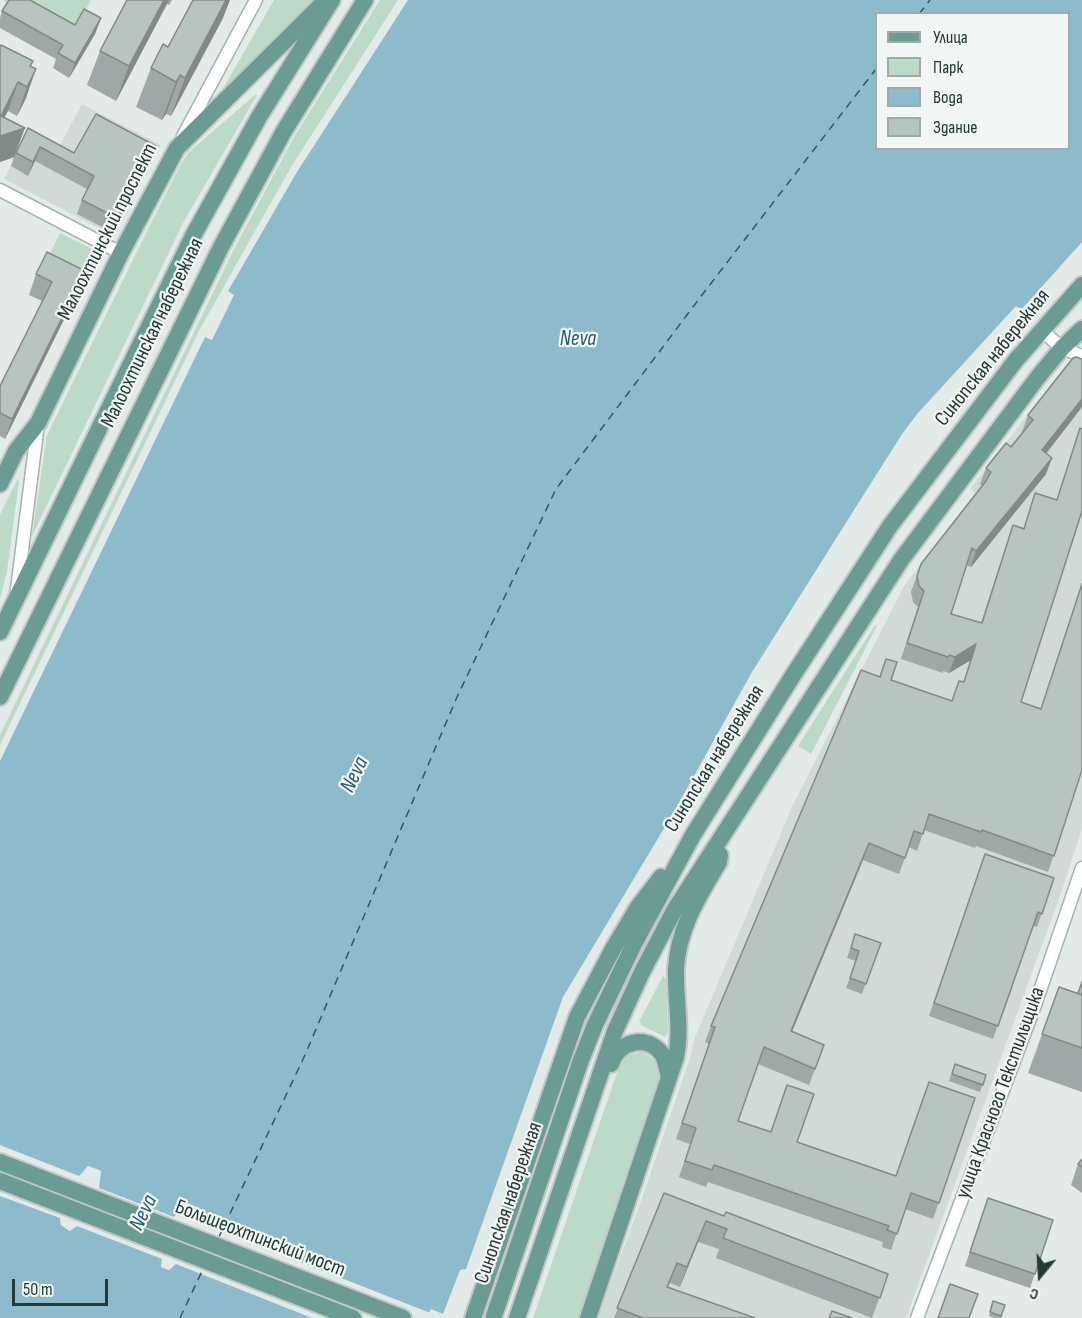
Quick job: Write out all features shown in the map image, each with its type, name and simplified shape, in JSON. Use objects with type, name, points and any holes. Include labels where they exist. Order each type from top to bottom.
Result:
[{"type":"main road","points":[[177,148],[326,0]]},
{"type":"main road","name":"Малоохтинская набережная","points":[[0,632],[194,234],[259,117],[332,0]]},
{"type":"main road","name":"Малоохтинская набережная","points":[[0,697],[221,247],[284,131],[365,0]]},
{"type":"main road","name":"Малоохтинский проспект","points":[[0,484],[16,451],[38,423],[121,253],[177,148]]},
{"type":"main road","name":"Синопская набережная","points":[[494,1316],[595,1025],[676,865],[714,800],[890,526],[1041,330],[1082,285]]},
{"type":"main road","points":[[517,1318],[615,1031],[642,972],[675,909],[901,560],[1032,385],[1062,348],[1082,329]]},
{"type":"main road","points":[[588,1318],[679,1041],[676,970],[678,952],[691,910],[719,862],[724,836]]},
{"type":"main road","points":[[473,1318],[577,1017],[638,907],[657,880],[676,865]]},
{"type":"main road","points":[[592,1102],[603,1087],[619,1048],[630,1043],[641,1042],[653,1046],[661,1053],[669,1077]]},
{"type":"main road","name":"Большеохтинский мост","points":[[0,1162],[404,1318]]},
{"type":"main road","name":"Большеохтинский мост","points":[[0,1180],[353,1318]]},
{"type":"street","name":"Малоохтинский проспект","points":[[177,148],[256,0]]},
{"type":"street","points":[[0,190],[121,253]]},
{"type":"street","points":[[1041,330],[1062,348],[1082,356]]},
{"type":"street","points":[[16,598],[38,423]]},
{"type":"street","name":"улица Красного Текстильщика","points":[[917,1318],[1034,1008],[1082,867]]},
{"type":"shaded area","points":[[82,104],[161,145],[112,235],[4,179],[28,134],[58,149]]},
{"type":"shaded area","points":[[1067,364],[1082,369],[1082,828],[1061,893],[906,1318],[598,1318],[641,1201],[691,1055],[694,1040],[792,807],[904,586],[975,493],[970,489]]},
{"type":"green space","points":[[3,0],[91,0],[68,39]]},
{"type":"green space","points":[[274,0],[312,0],[262,55],[217,99]]},
{"type":"green space","points":[[380,0],[398,0],[291,167],[200,329],[0,745],[0,735],[233,251],[294,137]]},
{"type":"green space","points":[[257,95],[183,223],[32,536],[47,435],[157,211],[189,152]]},
{"type":"green space","points":[[60,233],[98,252],[81,286],[43,267]]},
{"type":"green space","points":[[17,480],[19,481],[7,571],[0,599],[0,515]]},
{"type":"green space","points":[[875,625],[877,626],[811,754],[798,746]]},
{"type":"green space","points":[[663,976],[666,979],[668,1032],[665,1037],[641,1025],[640,1020]]},
{"type":"green space","points":[[642,1052],[657,1064],[660,1083],[579,1318],[533,1318],[619,1067],[628,1055]]},
{"type":"water","name":"Neva","points":[[408,0],[1082,0],[1082,242],[1021,310],[1016,306],[918,413],[902,434],[752,672],[675,810],[563,997],[466,1269],[460,1270],[443,1314],[431,1309],[427,1318],[0,1318],[0,761],[205,337],[212,340],[234,295],[228,291],[297,172]],"holes":[[[88,1166],[101,1171],[98,1188],[70,1231],[61,1225],[60,1218]],[[186,1203],[199,1208],[175,1264],[169,1270],[161,1267],[175,1217]]]},
{"type":"pier","points":[[0,1145],[79,1176],[88,1166],[101,1171],[99,1188],[174,1217],[186,1203],[199,1208],[196,1221],[432,1314],[430,1318],[312,1318],[176,1264],[169,1270],[161,1267],[162,1259],[77,1226],[70,1231],[61,1225],[60,1218],[0,1196]],"holes":[[[89,1169],[98,1173],[96,1187],[70,1227],[64,1223],[63,1219],[82,1178]],[[187,1206],[195,1210],[193,1220],[173,1262],[168,1267],[164,1265],[165,1259],[177,1219]]]},
{"type":"building","points":[[9,0],[30,0],[75,25],[84,9],[101,18],[75,63],[58,53],[63,45],[2,11]]},
{"type":"building","points":[[127,0],[164,0],[129,66],[100,51]]},
{"type":"building","points":[[193,0],[226,0],[185,78],[180,75],[176,82],[151,68],[163,44],[168,47]]},
{"type":"building","points":[[1,45],[33,61],[30,66],[36,69],[27,87],[18,82],[1,116],[25,128],[0,136],[0,47]]},
{"type":"building","points":[[96,114],[156,146],[117,218],[82,200],[94,176],[40,147],[33,162],[16,153],[28,128],[74,153]]},
{"type":"building","points":[[47,252],[85,271],[12,419],[0,413],[0,386],[52,282],[36,274]]},
{"type":"building","points":[[1076,357],[1082,359],[1082,399],[1042,450],[1052,458],[976,551],[972,548],[951,614],[982,623],[1013,525],[1024,529],[1035,493],[1057,500],[1080,428],[1082,429],[1082,511],[1021,702],[1041,709],[1082,584],[1082,770],[1054,856],[929,814],[923,834],[914,831],[905,858],[869,843],[791,1031],[824,1045],[815,1069],[764,1047],[738,1121],[771,1132],[787,1085],[814,1094],[797,1142],[896,1176],[929,1082],[975,1098],[939,1203],[911,1193],[897,1234],[887,1230],[889,1226],[714,1165],[712,1170],[685,1161],[696,1128],[682,1123],[715,1027],[711,1026],[861,670],[880,677],[886,659],[897,662],[891,680],[952,701],[959,681],[964,682],[976,644],[955,657],[949,655],[948,657],[907,643],[924,591],[919,586],[917,576],[921,564],[986,481],[991,472],[986,468],[1006,443],[1011,447],[1033,420],[1028,415]]},
{"type":"building","points":[[985,854],[1054,878],[1042,914],[1038,912],[998,1026],[934,1003]]},
{"type":"building","points":[[855,934],[881,943],[866,984],[850,978],[859,951],[851,948]]},
{"type":"building","points":[[1082,982],[1082,995],[1078,993]]},
{"type":"building","points":[[1059,987],[1082,995],[1082,1048],[1042,1034]]},
{"type":"building","points":[[955,1064],[986,1075],[983,1085],[952,1074]]},
{"type":"building","points":[[664,1193],[724,1216],[726,1212],[888,1274],[880,1298],[723,1238],[727,1229],[706,1221],[687,1267],[677,1263],[667,1287],[755,1318],[643,1318],[617,1308]]},
{"type":"building","points":[[988,1198],[1053,1220],[1035,1274],[970,1252]]},
{"type":"building","points":[[950,1284],[978,1294],[969,1318],[938,1318]]},
{"type":"building","points":[[993,1301],[1005,1305],[1001,1316],[990,1312]]},
{"type":"building","points":[[832,1311],[852,1318],[829,1318]]},
{"type":"ferry route","points":[[921,12],[930,0]]},
{"type":"ferry route","points":[[218,1239],[305,1055],[457,697],[556,489],[875,70]]},
{"type":"ferry route","points":[[180,1318],[204,1267]]}]
